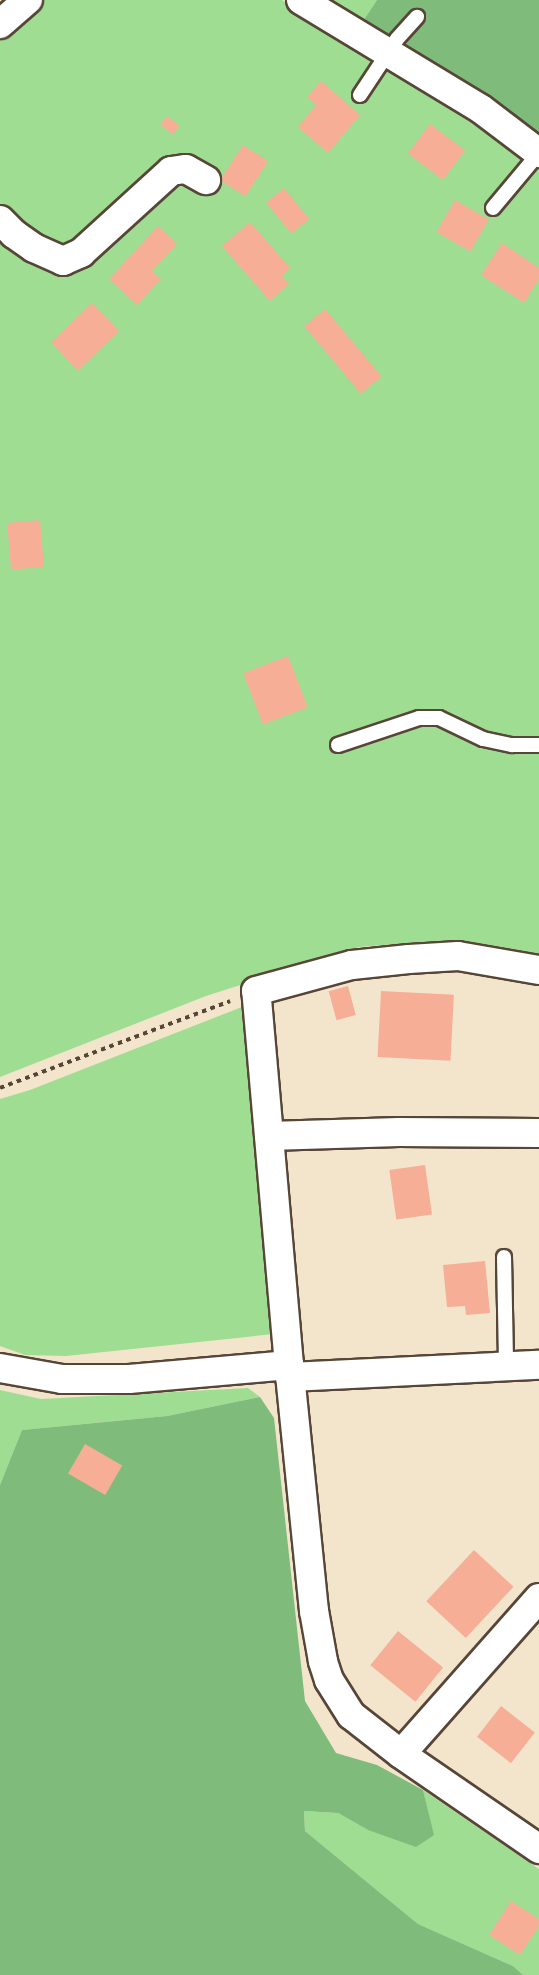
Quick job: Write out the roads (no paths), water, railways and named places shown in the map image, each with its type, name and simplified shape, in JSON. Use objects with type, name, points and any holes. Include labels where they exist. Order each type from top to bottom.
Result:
[{"type":"street","points":[[0,24],[28,0]]},
{"type":"street","points":[[301,0],[481,109],[539,153]]},
{"type":"street","points":[[0,220],[14,234],[34,248],[63,261],[81,253],[171,171],[186,169],[206,180]]},
{"type":"street","points":[[539,970],[459,956],[409,959],[352,965],[256,991],[314,1611],[323,1661],[329,1680],[351,1715],[401,1754],[539,1849]]},
{"type":"street","points":[[269,1136],[399,1132],[539,1133]]},
{"type":"street","points":[[0,1368],[62,1379],[129,1380],[290,1371],[539,1365]]},
{"type":"street","points":[[401,1754],[539,1598]]},
{"type":"lane","points":[[360,95],[387,54],[417,16]]},
{"type":"lane","points":[[493,208],[539,153]]},
{"type":"lane","points":[[338,745],[419,718],[439,718],[483,739],[512,745],[539,745]]},
{"type":"lane","points":[[504,1257],[506,1366]]}]
